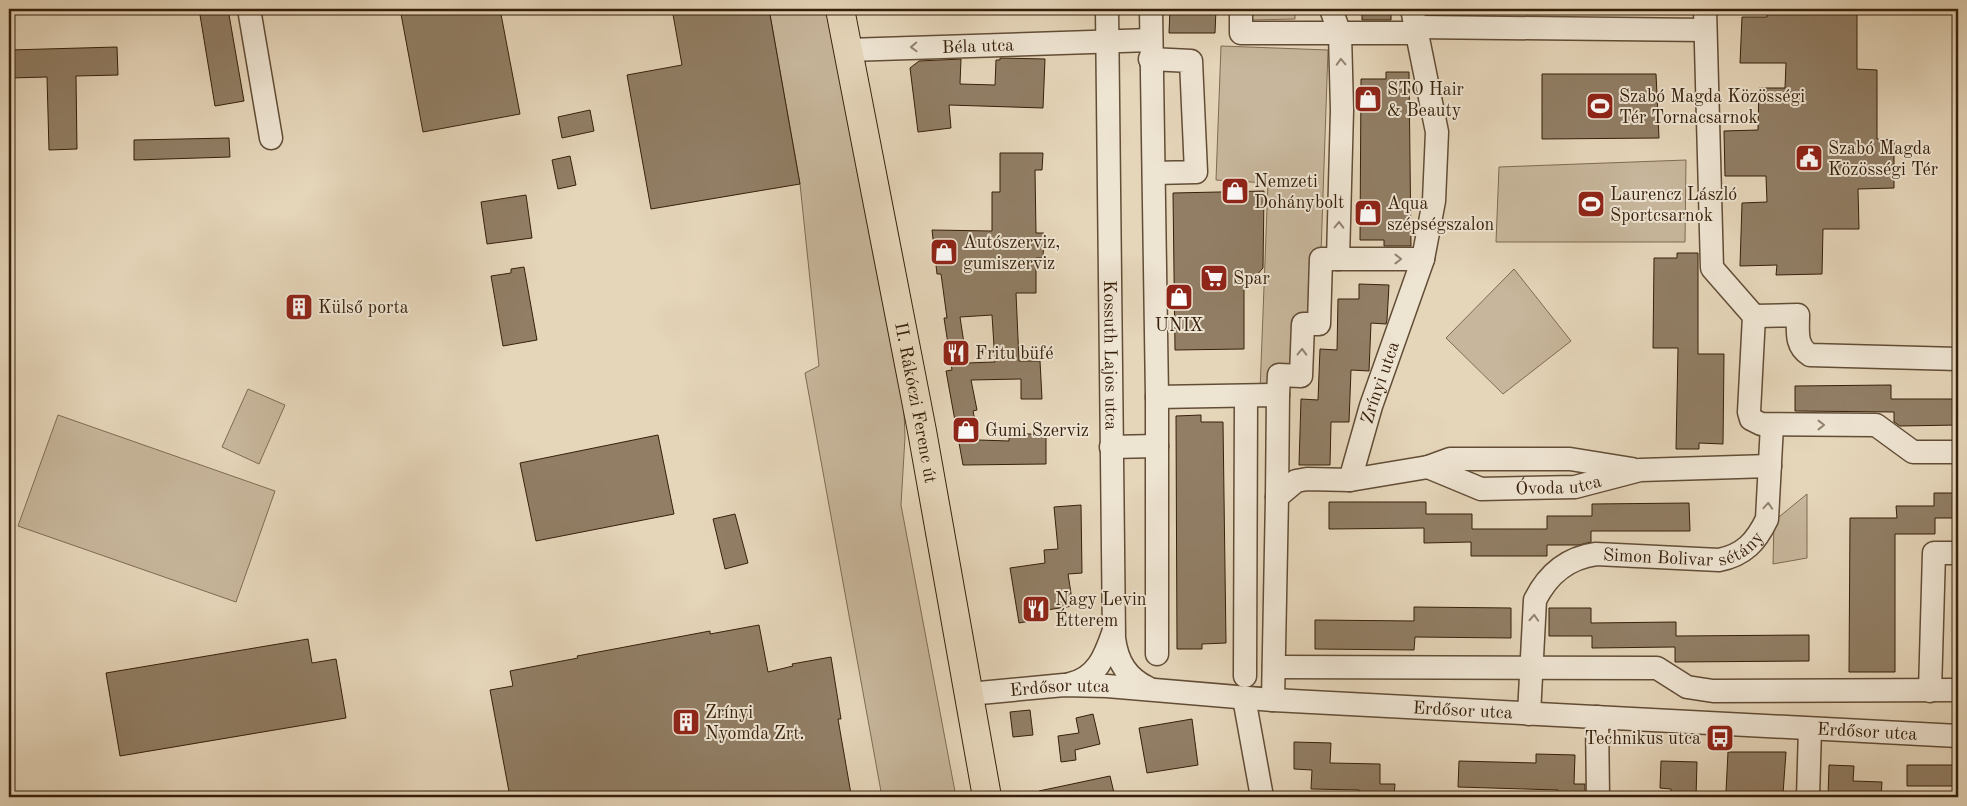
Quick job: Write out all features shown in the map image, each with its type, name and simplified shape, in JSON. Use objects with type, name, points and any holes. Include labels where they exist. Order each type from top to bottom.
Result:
[{"type":"main road","name":"II. Rákóczi Ferenc út","points":[[840,9],[920,422],[988,797]]},
{"type":"street","points":[[248,9],[271,138]]},
{"type":"street","name":"Kossuth Lajos utca","points":[[1108,9],[1111,447],[1115,649],[1120,662],[1132,678],[1148,688]]},
{"type":"street","points":[[1151,9],[1150,50],[1154,173],[1157,396],[1157,654]]},
{"type":"street","points":[[1241,9],[1240,34],[1340,34],[1416,23],[1705,19],[1712,268],[1754,316],[1748,412],[1754,423],[1772,425],[1876,425],[1913,452],[1958,452]]},
{"type":"street","points":[[1331,9],[1340,34],[1342,110],[1338,259]]},
{"type":"street","name":"Zrínyi utca","points":[[1350,480],[1373,399],[1423,259],[1434,201],[1437,132],[1416,23]]},
{"type":"street","name":"Béla utca","points":[[848,50],[1108,42],[1150,50],[1191,61],[1196,172],[1154,173]]},
{"type":"street","points":[[1273,700],[1278,375],[1301,376],[1303,324],[1319,324],[1321,259],[1423,259]]},
{"type":"street","points":[[1754,316],[1798,315],[1799,343],[1802,350],[1810,355],[1958,359]]},
{"type":"street","points":[[1157,396],[1278,395]]},
{"type":"street","points":[[1246,396],[1246,676]]},
{"type":"street","name":"Simon Bolivar sétány","points":[[1529,714],[1535,600],[1542,587],[1566,563],[1580,556],[1596,554],[1719,560],[1733,557],[1748,549],[1760,533],[1767,519],[1772,425]]},
{"type":"street","points":[[1111,447],[1157,446]]},
{"type":"street","points":[[1277,497],[1296,481],[1307,479],[1350,480],[1428,467],[1450,459],[1570,459],[1640,470]]},
{"type":"street","name":"Óvoda utca","points":[[1428,467],[1481,489],[1575,487],[1640,470],[1770,466]]},
{"type":"street","points":[[1930,691],[1934,553],[1958,554]]},
{"type":"street","points":[[1064,685],[1075,683],[1094,671],[1101,663],[1114,628]]},
{"type":"street","points":[[1274,667],[1657,668],[1688,687],[1713,691],[1958,690]]},
{"type":"street","name":"Erdősor utca","points":[[969,694],[1064,685],[1148,688],[1273,700],[1958,736]]},
{"type":"street","points":[[1244,698],[1262,797]]},
{"type":"street","points":[[1597,717],[1598,797]]},
{"type":"street","points":[[1808,797],[1810,729]]},
{"type":"shaded area","points":[[769,9],[827,9],[873,251],[903,387],[905,437],[901,505],[956,797],[882,797],[805,373],[819,366],[800,184]]},
{"type":"shaded area","points":[[1252,9],[1295,9],[1295,19],[1252,20]]},
{"type":"shaded area","points":[[1221,46],[1328,50],[1321,253],[1311,319],[1297,371],[1274,391],[1260,391],[1268,183],[1216,180]]},
{"type":"shaded area","name":"Laurencz László Sportcsarnok","points":[[1686,160],[1685,242],[1496,242],[1499,167]]},
{"type":"shaded area","points":[[1514,269],[1571,341],[1503,394],[1446,338]]},
{"type":"shaded area","points":[[248,389],[285,405],[259,464],[222,447]]},
{"type":"shaded area","points":[[58,415],[275,491],[236,602],[18,526]]},
{"type":"shaded area","points":[[1807,494],[1807,558],[1773,564],[1774,521]]},
{"type":"building","points":[[199,9],[228,9],[244,101],[215,106]]},
{"type":"building","points":[[427,9],[500,9],[520,114],[423,132],[401,14]]},
{"type":"building","points":[[672,9],[769,9],[800,184],[651,209],[627,75],[682,65]]},
{"type":"building","points":[[1170,9],[1216,9],[1215,33],[1169,33]]},
{"type":"building","points":[[1362,9],[1391,9],[1391,20],[1362,20]]},
{"type":"building","name":"Szabó Magda Közösségi Tér","points":[[1767,9],[1857,9],[1857,69],[1877,70],[1877,139],[1894,140],[1894,188],[1858,189],[1859,229],[1823,229],[1822,274],[1776,275],[1777,265],[1740,266],[1742,203],[1767,202],[1766,176],[1725,176],[1724,131],[1758,130],[1759,88],[1785,88],[1786,63],[1740,63],[1742,17],[1767,17]]},
{"type":"building","points":[[117,47],[118,75],[76,76],[77,149],[49,150],[47,77],[9,78],[9,50]]},
{"type":"building","points":[[1000,58],[1045,59],[1043,108],[949,105],[951,128],[918,132],[910,68],[919,61],[961,59],[960,84],[995,85],[996,60],[1000,60]]},
{"type":"building","points":[[1386,72],[1409,72],[1411,246],[1384,246],[1384,240],[1360,240],[1361,79],[1386,79]]},
{"type":"building","name":"Szabó Magda Közösségi Tér Tornacsarnok","points":[[1542,74],[1656,74],[1659,138],[1542,139]]},
{"type":"building","points":[[590,110],[594,131],[562,138],[558,117]]},
{"type":"building","points":[[229,138],[230,157],[134,160],[134,140]]},
{"type":"building","points":[[1000,153],[1043,153],[1042,170],[1035,170],[1036,233],[1044,233],[1043,258],[1036,258],[1036,293],[1016,293],[1019,361],[1040,361],[1042,399],[1021,399],[1021,379],[971,380],[977,410],[973,411],[979,440],[1009,441],[1009,434],[1046,434],[1046,464],[963,465],[946,371],[952,370],[944,318],[947,318],[941,274],[937,274],[932,230],[992,231],[992,192],[1000,192]],"holes":[[[992,315],[995,362],[967,363],[960,317]]]},
{"type":"building","points":[[570,156],[576,185],[558,189],[552,160]]},
{"type":"building","name":"Spar","points":[[1264,191],[1263,268],[1244,289],[1244,349],[1175,350],[1173,193]]},
{"type":"building","points":[[526,195],[532,238],[487,244],[481,202]]},
{"type":"building","points":[[1677,253],[1698,253],[1698,354],[1724,354],[1723,444],[1699,443],[1699,449],[1676,449],[1678,348],[1653,348],[1654,258],[1677,258]]},
{"type":"building","points":[[524,267],[537,340],[503,346],[491,276],[511,273],[511,269]]},
{"type":"building","points":[[1359,284],[1389,285],[1386,324],[1371,323],[1369,371],[1351,370],[1349,422],[1331,422],[1330,465],[1299,465],[1301,399],[1318,400],[1320,349],[1337,350],[1338,299],[1359,299]]},
{"type":"building","points":[[1891,385],[1891,399],[1958,399],[1958,425],[1900,426],[1894,422],[1894,412],[1795,411],[1795,386]]},
{"type":"building","points":[[1201,415],[1201,422],[1223,422],[1226,643],[1202,644],[1202,649],[1177,649],[1176,416]]},
{"type":"building","points":[[658,435],[674,514],[536,541],[520,463]]},
{"type":"building","points":[[1934,493],[1958,493],[1958,518],[1935,518],[1935,534],[1895,534],[1895,672],[1849,672],[1850,518],[1897,518],[1896,506],[1934,506]]},
{"type":"building","points":[[1329,502],[1426,502],[1426,514],[1472,514],[1472,529],[1547,529],[1547,516],[1592,516],[1592,504],[1689,503],[1690,531],[1591,531],[1591,542],[1579,545],[1547,545],[1547,556],[1471,556],[1471,542],[1424,543],[1424,528],[1329,529]]},
{"type":"building","points":[[1081,505],[1082,573],[1068,574],[1073,606],[1040,611],[1041,619],[1019,623],[1010,568],[1045,563],[1044,550],[1058,549],[1054,507]]},
{"type":"building","points":[[735,514],[748,563],[725,569],[713,519]]},
{"type":"building","points":[[1414,607],[1511,608],[1511,638],[1415,637],[1414,650],[1315,649],[1315,620],[1414,621]]},
{"type":"building","points":[[1549,608],[1591,608],[1591,623],[1676,622],[1676,636],[1809,635],[1809,661],[1675,662],[1675,647],[1592,648],[1592,636],[1549,636]]},
{"type":"building","name":"Zrínyi Nyomda Zrt.","points":[[759,625],[768,672],[793,666],[792,664],[831,657],[841,719],[838,719],[851,794],[829,797],[510,797],[490,690],[513,686],[510,671],[578,658],[577,656],[710,631],[710,634]]},
{"type":"building","points":[[308,639],[312,663],[336,659],[346,718],[120,756],[106,673]]},
{"type":"building","points":[[1030,710],[1033,735],[1013,737],[1010,712]]},
{"type":"building","points":[[1093,714],[1100,744],[1075,750],[1076,760],[1061,762],[1058,736],[1079,733],[1076,718]]},
{"type":"building","points":[[1192,719],[1198,765],[1147,773],[1139,728]]},
{"type":"building","points":[[1294,742],[1331,743],[1330,763],[1380,764],[1380,784],[1395,784],[1394,797],[1359,797],[1359,790],[1311,789],[1312,770],[1294,769]]},
{"type":"building","points":[[1728,752],[1786,752],[1783,794],[1726,792]]},
{"type":"building","points":[[1536,754],[1575,755],[1574,784],[1585,784],[1585,797],[1558,797],[1558,790],[1458,787],[1459,761],[1536,763]]},
{"type":"building","points":[[1661,761],[1697,762],[1696,797],[1671,796],[1671,789],[1660,788]]},
{"type":"building","points":[[1829,765],[1854,766],[1853,781],[1882,782],[1881,797],[1828,797]]},
{"type":"building","points":[[1907,765],[1956,765],[1956,786],[1907,786]]},
{"type":"building","points":[[1110,776],[1115,797],[1039,797],[1039,791]]},
{"type":"place","name":"STO Hair & Beauty","points":[[1368,99]]},
{"type":"place","name":"Szabó Magda Közösségi Tér Tornacsarnok","points":[[1600,106]]},
{"type":"place","name":"Szabó Magda Közösségi Tér","points":[[1809,158]]},
{"type":"place","name":"Nemzeti Dohánybolt","points":[[1235,191]]},
{"type":"place","name":"Laurencz László Sportcsarnok","points":[[1591,204]]},
{"type":"place","name":"Aqua szépségszalon","points":[[1368,213]]},
{"type":"place","name":"Autószerviz, gumiszerviz","points":[[944,252]]},
{"type":"place","name":"Spar","points":[[1214,278]]},
{"type":"place","name":"UNIX","points":[[1179,297]]},
{"type":"place","name":"Külső porta","points":[[299,307]]},
{"type":"place","name":"Fritu büfé","points":[[956,353]]},
{"type":"place","name":"Gumi Szerviz","points":[[966,430]]},
{"type":"place","name":"Nagy Levin Étterem","points":[[1036,609]]},
{"type":"place","name":"Zrínyi Nyomda Zrt.","points":[[686,722]]},
{"type":"place","name":"Technikus utca","points":[[1720,738]]}]
